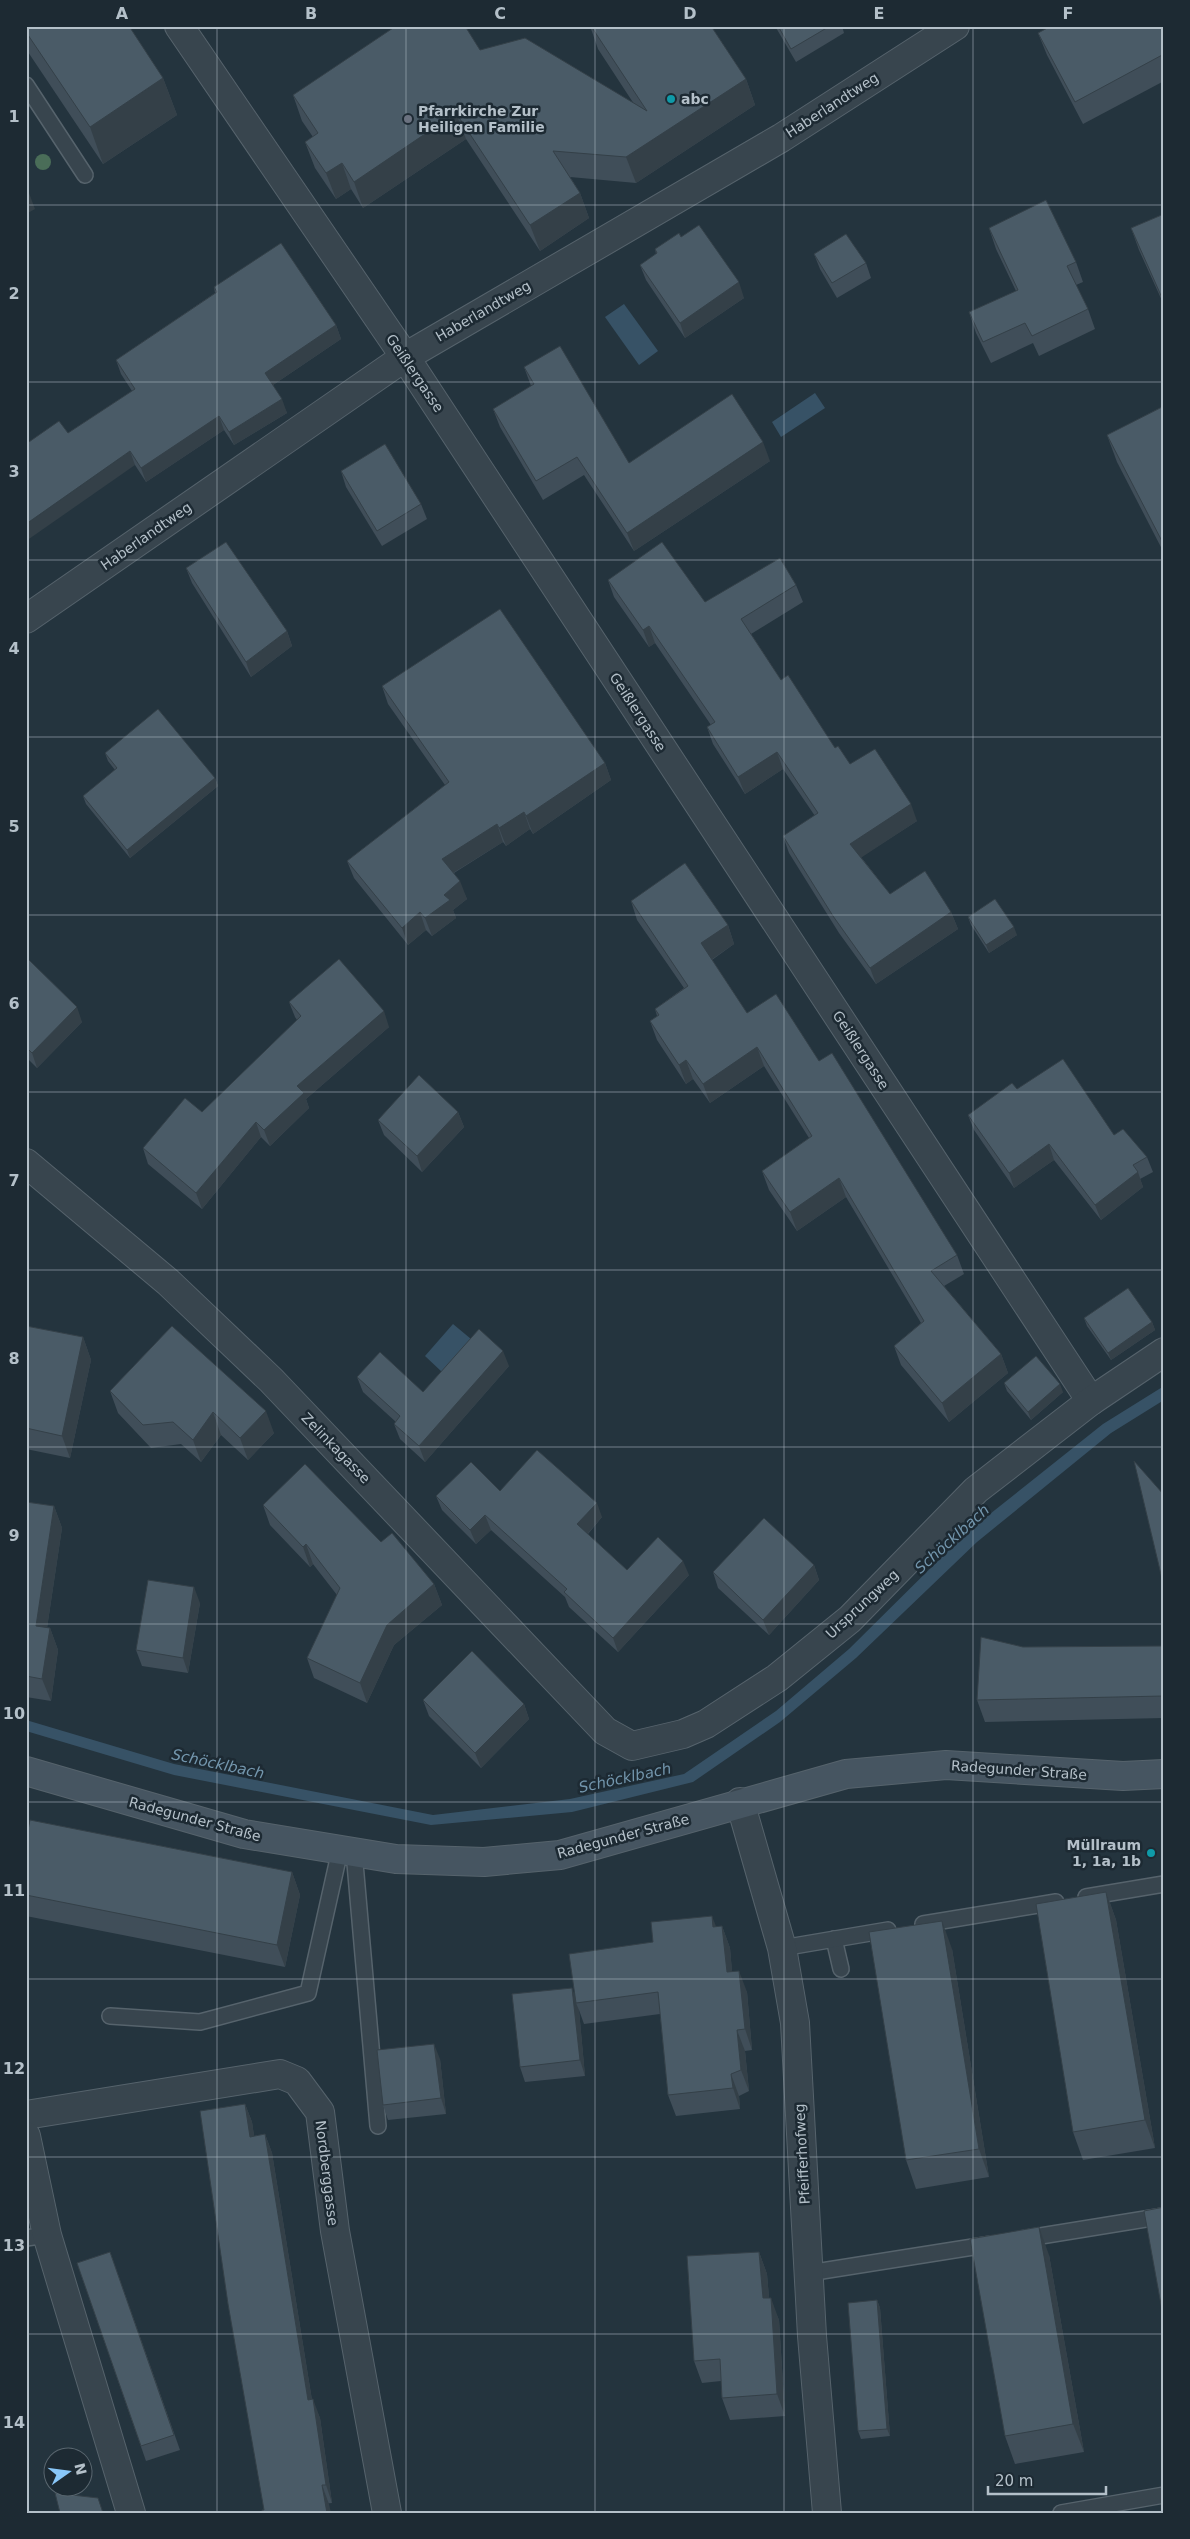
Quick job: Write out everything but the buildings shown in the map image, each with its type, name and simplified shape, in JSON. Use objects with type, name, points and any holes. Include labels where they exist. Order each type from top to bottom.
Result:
[{"type":"main road","name":"Radegunder Straße","points":[[26,1771],[244,1834],[396,1859],[484,1862],[560,1855],[688,1819],[740,1802],[846,1774],[946,1765],[1123,1776],[1164,1774]]},
{"type":"street","name":"Geißlergasse","points":[[179,26],[405,357],[1091,1400]]},
{"type":"street","name":"Haberlandtweg","points":[[26,619],[405,357],[781,138],[955,26]]},
{"type":"street","name":"Zelinkagasse","points":[[26,1163],[168,1282],[264,1374],[605,1731],[632,1746]]},
{"type":"street","name":"Ursprungweg","points":[[632,1746],[683,1734],[706,1724],[777,1678],[850,1619],[976,1490],[1091,1400],[1164,1352]]},
{"type":"street","name":"Pfeifferhofweg","points":[[740,1802],[782,1948],[795,2023],[808,2273],[827,2513]]},
{"type":"street","name":"Nordberggasse","points":[[26,2115],[280,2074],[297,2081],[320,2112],[335,2231],[387,2513]]},
{"type":"street","points":[[26,2136],[36,2237],[131,2513]]},
{"type":"lane","points":[[26,85],[85,176]]},
{"type":"lane","points":[[110,2016],[200,2022],[308,1993],[347,1851]]},
{"type":"lane","points":[[347,1851],[378,2126]]},
{"type":"lane","points":[[782,1948],[1164,1884]]},
{"type":"lane","points":[[834,1939],[841,1969]]},
{"type":"lane","points":[[808,2273],[1164,2216]]},
{"type":"lane","points":[[1061,2513],[1164,2495]]},
{"type":"water","points":[[624,304],[658,351],[639,365],[605,317]]},
{"type":"water","points":[[815,393],[825,408],[781,437],[772,422]]},
{"type":"water","points":[[453,1324],[471,1339],[442,1372],[425,1356]]},
{"type":"water","name":"Schöcklbach","points":[[1164,1386],[1164,1400],[1111,1433],[977,1542],[856,1658],[780,1722],[693,1782],[572,1812],[431,1825],[174,1775],[26,1731],[26,1720],[174,1764],[433,1815],[570,1799],[684,1774],[776,1711],[849,1649],[966,1533],[1103,1424]]},
{"type":"place","name":"abc","points":[[671,99]]},
{"type":"place","name":"Pfarrkirche Zur Heiligen Familie","points":[[408,119]]},
{"type":"place","name":"Müllraum 1, 1a, 1b","points":[[1151,1853]]}]
